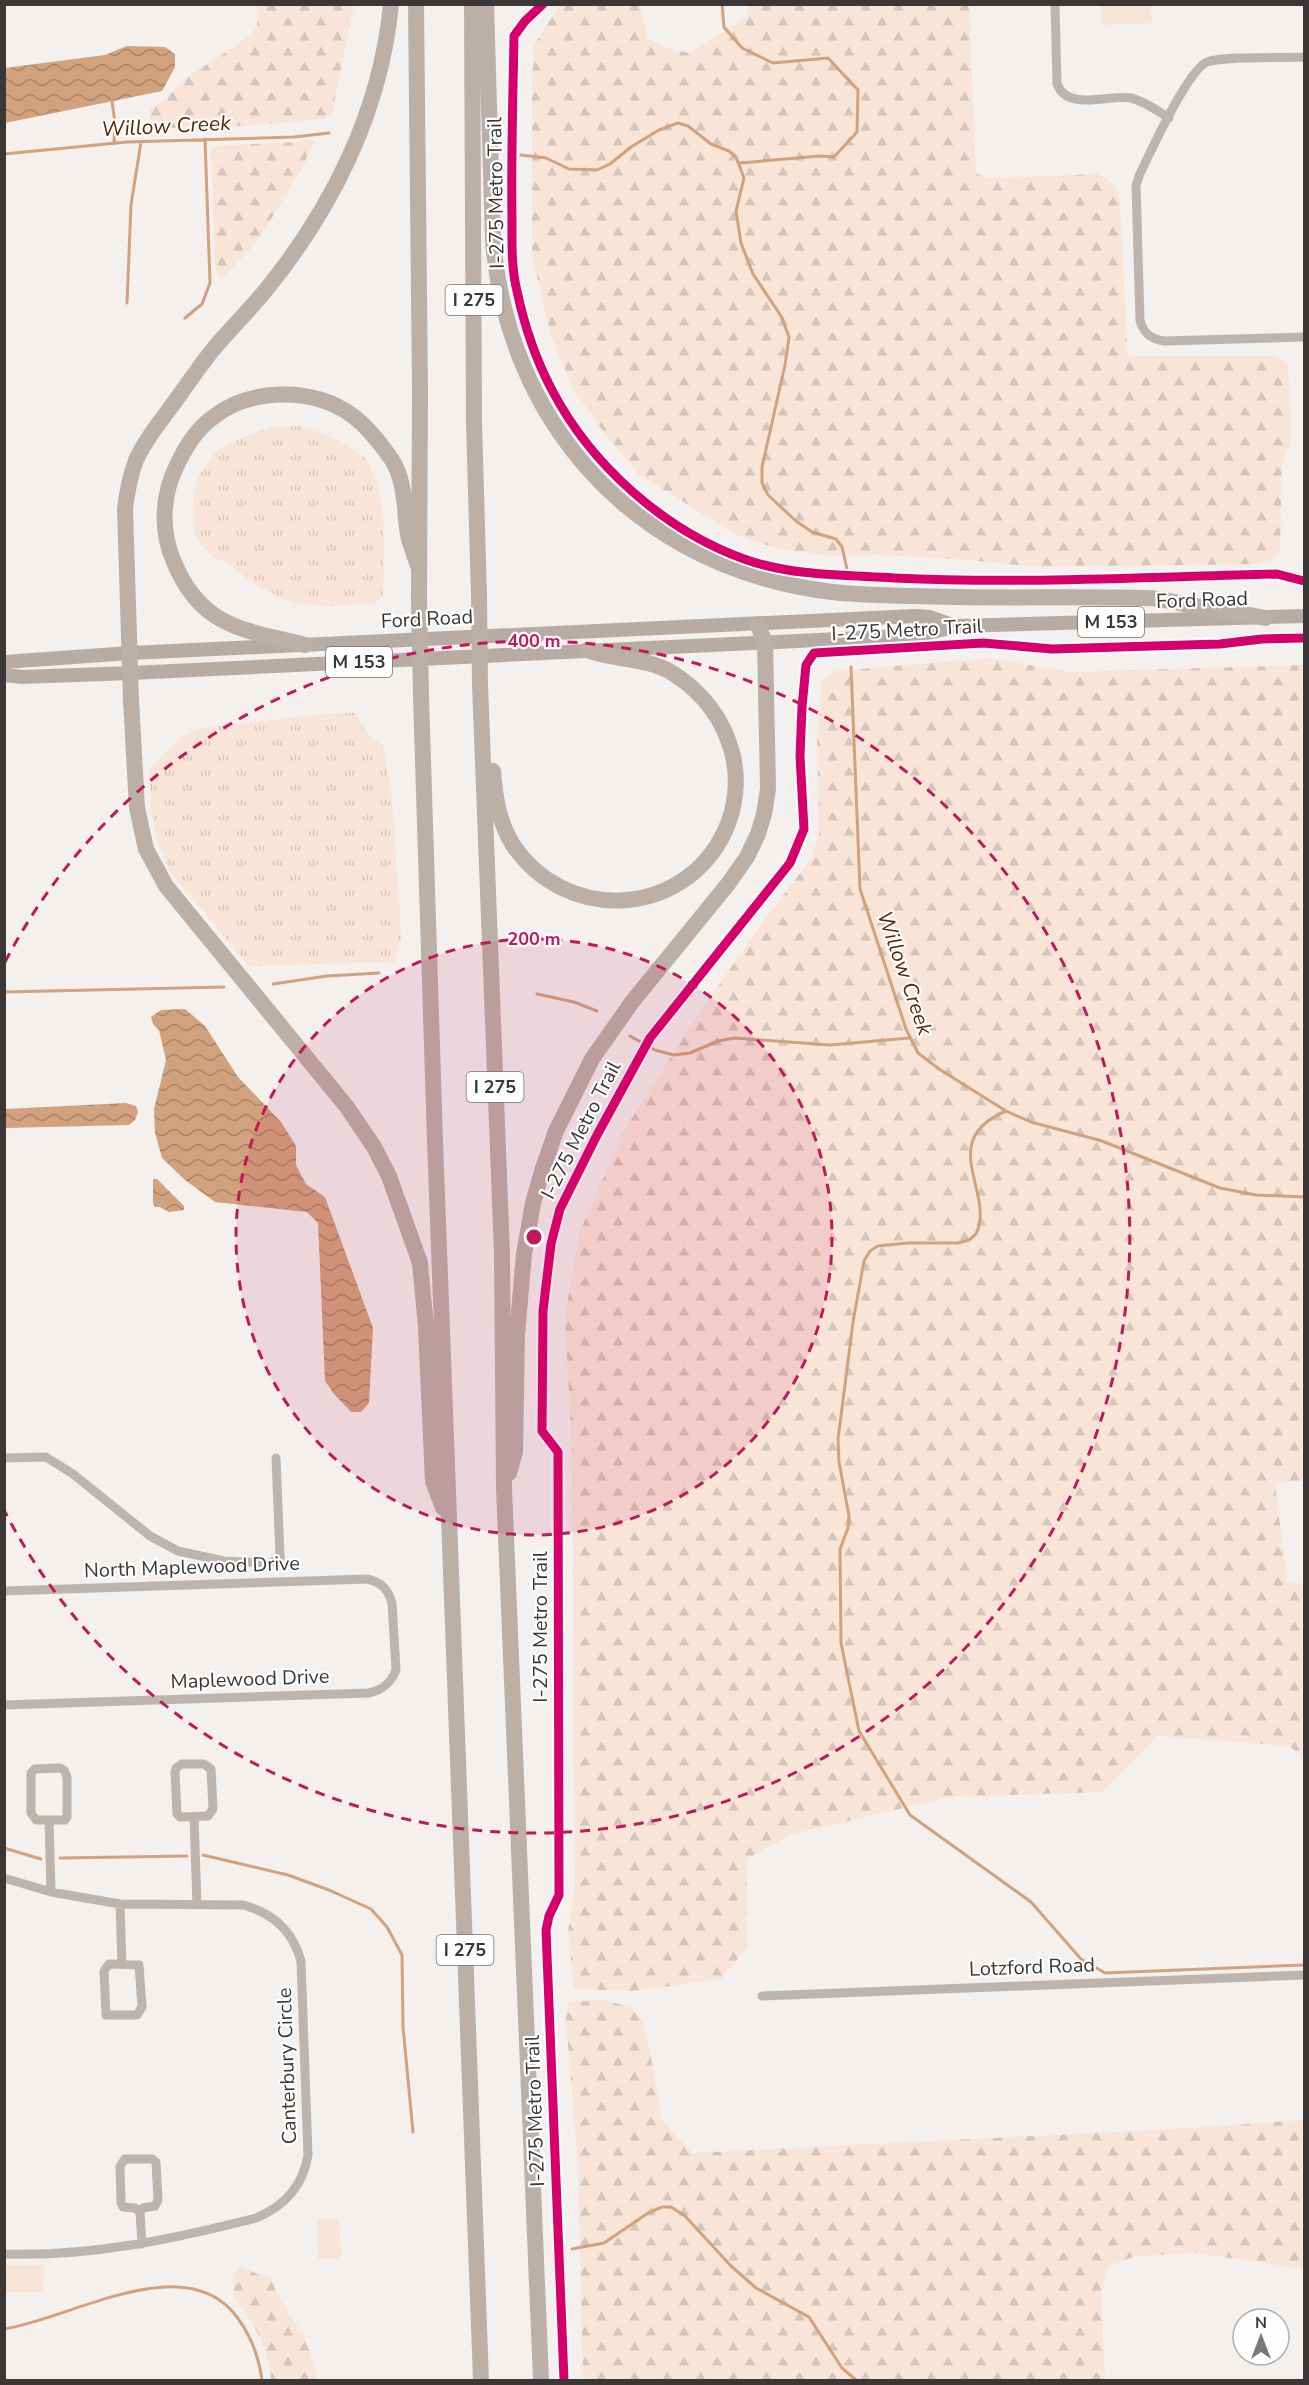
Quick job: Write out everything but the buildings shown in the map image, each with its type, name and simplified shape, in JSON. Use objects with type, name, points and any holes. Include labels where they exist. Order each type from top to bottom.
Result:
[{"type":"highway","points":[[391,4],[385,46],[369,108],[330,198],[279,273],[211,353],[147,441],[136,462],[128,487],[125,509],[130,653],[137,808],[146,849],[155,868],[166,886],[361,1125],[389,1176],[402,1206],[420,1263],[426,1327],[433,1482],[448,1520]]},
{"type":"highway","name":"I 275","points":[[416,4],[420,390],[418,566],[421,697],[448,1520],[481,2380]]},
{"type":"highway","name":"I 275","points":[[472,4],[474,422],[480,686],[502,1254],[504,1488],[541,2380]]},
{"type":"highway","points":[[486,4],[493,241],[496,277],[503,308],[525,374],[541,403],[576,457],[615,497],[673,538],[732,568],[805,588],[847,594],[990,599],[1149,598],[1265,618]]},
{"type":"highway","points":[[305,645],[231,625],[213,615],[186,586],[167,547],[164,525],[165,500],[170,478],[191,440],[211,418],[244,401],[287,394],[327,402],[354,417],[375,437],[394,463],[405,498],[409,537],[418,566]]},
{"type":"highway","points":[[504,1488],[515,1452],[517,1335],[524,1254],[533,1203],[556,1131],[597,1050],[632,1002],[728,884],[747,857],[764,814],[768,789],[765,642],[757,624]]},
{"type":"highway","points":[[481,705],[490,727],[499,812],[513,844],[536,871],[565,890],[603,900],[635,900],[669,889],[691,875],[710,856],[728,825],[733,810],[736,776],[729,741],[719,719],[704,699],[672,673],[645,662],[607,657],[587,650]]},
{"type":"main road","name":"Ford Road","points":[[4,662],[130,653],[915,616],[930,617],[957,626]]},
{"type":"main road","name":"Ford Road","points":[[4,675],[22,677],[131,673],[921,635],[957,626],[1305,616]]},
{"type":"street","points":[[1055,4],[1057,84],[1062,93],[1073,99],[1133,99],[1169,118]]},
{"type":"street","points":[[1305,57],[1209,61],[1194,72],[1138,176],[1136,186],[1140,320],[1148,336],[1164,341],[1305,337]]},
{"type":"street","points":[[4,1458],[46,1457],[73,1474],[150,1536],[178,1551],[224,1561],[270,1563],[280,1559],[276,1458]]},
{"type":"street","name":"North Maplewood Drive","points":[[4,1591],[367,1579],[380,1583]]},
{"type":"street","name":"Maplewood Drive","points":[[4,1705],[377,1691],[390,1681],[396,1670],[392,1603],[390,1594],[380,1583]]},
{"type":"street","points":[[182,1764],[204,1764],[211,1769],[213,1809],[208,1816],[194,1817],[180,1817],[177,1814],[176,1768],[182,1764]]},
{"type":"street","points":[[60,1768],[66,1773],[67,1817],[65,1820],[50,1821],[36,1820],[31,1813],[30,1773],[35,1769],[60,1768]]},
{"type":"street","points":[[194,1817],[196,1905]]},
{"type":"street","points":[[50,1821],[51,1892]]},
{"type":"street","name":"Canterbury Circle","points":[[4,1878],[51,1892],[120,1904],[236,1905],[252,1908],[278,1922],[295,1943],[302,1971],[308,2155],[307,2165],[291,2195],[266,2213],[142,2244],[67,2253],[4,2254]]},
{"type":"street","points":[[120,1904],[122,1964]]},
{"type":"street","points":[[109,1964],[122,1964],[137,1964],[140,1967],[142,2007],[138,2015],[106,2015],[104,1968],[109,1964]]},
{"type":"street","name":"Lotzford Road","points":[[762,1995],[1305,1975]]},
{"type":"street","points":[[140,2212],[135,2208],[123,2206],[121,2203],[120,2166],[125,2159],[152,2158],[156,2164],[157,2204],[143,2208],[140,2212],[142,2244]]},
{"type":"green space","points":[[258,5],[354,5],[332,112],[323,119],[242,126],[164,128],[152,123],[149,116],[151,108],[166,99],[183,80],[240,43],[257,28]]},
{"type":"green space","points":[[560,5],[639,5],[648,38],[667,48],[689,53],[747,17],[748,5],[969,5],[976,173],[986,178],[1098,174],[1113,184],[1120,201],[1127,351],[1130,356],[1275,356],[1288,363],[1291,442],[1282,464],[1280,548],[1275,558],[1254,564],[1040,567],[956,559],[878,555],[833,556],[781,550],[737,535],[637,473],[605,434],[572,387],[551,336],[532,255],[534,45]]},
{"type":"green space","points":[[1101,5],[1151,5],[1152,23],[1102,25]]},
{"type":"green space","points":[[310,139],[314,141],[313,145],[297,177],[257,242],[220,280],[215,267],[211,149],[216,146],[297,142]]},
{"type":"green space","points":[[298,426],[323,434],[348,446],[361,455],[370,466],[381,500],[384,542],[383,595],[375,604],[319,606],[293,603],[256,586],[229,564],[214,557],[201,545],[194,530],[193,496],[199,475],[214,453],[231,442],[270,427]]},
{"type":"green space","points":[[990,658],[1071,672],[1304,665],[1304,1480],[1275,1483],[1287,1582],[1304,1584],[1304,1758],[1289,1746],[1157,1736],[1102,1792],[950,1797],[792,1834],[747,1859],[746,1949],[721,1979],[632,1991],[574,1989],[568,1931],[575,1887],[572,1452],[565,1316],[580,1231],[625,1129],[704,1006],[765,919],[811,859],[819,835],[817,739],[822,679],[836,671]]},
{"type":"green space","points":[[332,713],[356,713],[366,733],[383,745],[392,799],[401,937],[395,962],[249,966],[170,872],[158,843],[151,811],[149,770],[182,736],[202,728]]},
{"type":"green space","points":[[606,2000],[631,2008],[643,2021],[655,2076],[661,2119],[692,2153],[1174,2129],[1304,2120],[1304,2269],[1195,2253],[1136,2256],[1109,2266],[1101,2289],[1105,2380],[583,2380],[578,2166],[566,2019],[568,2002]]},
{"type":"green space","points":[[339,2218],[341,2258],[318,2259],[317,2219]]},
{"type":"green space","points":[[5,2265],[44,2265],[43,2292],[5,2292]]},
{"type":"green space","points":[[241,2265],[257,2274],[271,2278],[277,2295],[305,2338],[319,2380],[271,2380],[264,2346],[233,2297],[234,2275]]},
{"type":"water","points":[[127,46],[165,47],[175,54],[175,67],[162,91],[5,123],[5,68],[105,55]]},
{"type":"water","points":[[185,1009],[205,1026],[238,1077],[281,1122],[296,1146],[296,1165],[306,1184],[325,1197],[373,1328],[369,1403],[361,1412],[351,1412],[325,1381],[318,1223],[307,1212],[215,1202],[185,1180],[162,1158],[155,1133],[154,1109],[166,1060],[159,1030],[153,1024],[151,1017],[161,1010]]},
{"type":"water","points":[[126,1103],[136,1106],[138,1112],[135,1120],[129,1125],[5,1128],[5,1109]]},
{"type":"water","points":[[153,1179],[157,1179],[184,1206],[184,1210],[169,1212],[155,1207]]},
{"type":"waterway","points":[[722,4],[724,27],[742,48],[773,63],[828,58],[858,90],[857,132],[834,157],[820,156],[740,163]]},
{"type":"waterway","points":[[112,101],[115,123],[114,144]]},
{"type":"waterway","name":"Willow Creek","points":[[521,155],[546,158],[569,169],[597,170],[610,164],[631,147],[659,130],[678,123],[688,126],[711,144],[729,151],[736,157],[744,178],[736,211],[741,243],[753,274],[781,316],[789,337],[762,467],[762,483],[768,495],[796,521],[812,532],[836,539],[842,547],[847,569]]},
{"type":"waterway","name":"Willow Creek","points":[[4,154],[127,142],[294,137],[329,133]]},
{"type":"waterway","points":[[185,318],[202,304],[210,283],[205,139]]},
{"type":"waterway","points":[[127,303],[131,205],[141,142]]},
{"type":"waterway","name":"Willow Creek","points":[[851,667],[860,889],[906,1029],[918,1053],[939,1069],[1006,1111],[1031,1122],[1102,1141],[1220,1188],[1256,1195],[1304,1197]]},
{"type":"waterway","points":[[273,984],[327,976],[379,973]]},
{"type":"waterway","points":[[4,992],[224,987]]},
{"type":"waterway","points":[[537,994],[574,1002],[597,1011]]},
{"type":"waterway","points":[[630,1036],[655,1050],[674,1055],[690,1053],[718,1041],[734,1038],[830,1045],[909,1038]]},
{"type":"waterway","points":[[1006,1111],[985,1123],[974,1137],[971,1152],[972,1168],[980,1218],[976,1234],[969,1240],[958,1243],[908,1243],[878,1246],[870,1251],[864,1261],[853,1322],[838,1439],[839,1462],[849,1516],[848,1528],[840,1549],[841,1643],[859,1731],[910,1815],[1031,1902],[1081,1959],[1105,1973],[1304,1965]]},
{"type":"waterway","points":[[4,1848],[41,1859]]},
{"type":"waterway","points":[[203,1855],[288,1875],[329,1890],[371,1909],[387,1927],[402,1955],[403,2027],[413,2132]]},
{"type":"waterway","points":[[60,1858],[187,1856]]},
{"type":"waterway","points":[[572,2249],[604,2243],[648,2213],[662,2207],[671,2207],[685,2216],[731,2266],[756,2288],[809,2317],[842,2368],[856,2380]]},
{"type":"waterway","points":[[4,2329],[31,2323],[126,2293],[158,2287],[188,2288],[215,2297],[237,2317],[254,2347],[262,2380]]},
{"type":"cycle path","name":"I-275 Metro Trail","points":[[543,4],[525,21],[514,36],[512,244],[517,291],[536,354],[568,418],[609,469],[658,513],[714,546],[744,559],[799,572],[942,580],[1277,574],[1304,581]]},
{"type":"cycle path","name":"I-275 Metro Trail","points":[[564,2380],[546,1930],[549,1916],[559,1895],[558,1452],[542,1431],[543,1311],[551,1244],[560,1209],[650,1038],[790,863],[804,829],[800,756],[802,707],[806,665],[814,653],[983,643],[1052,649],[1220,644],[1262,639],[1304,638]]}]
